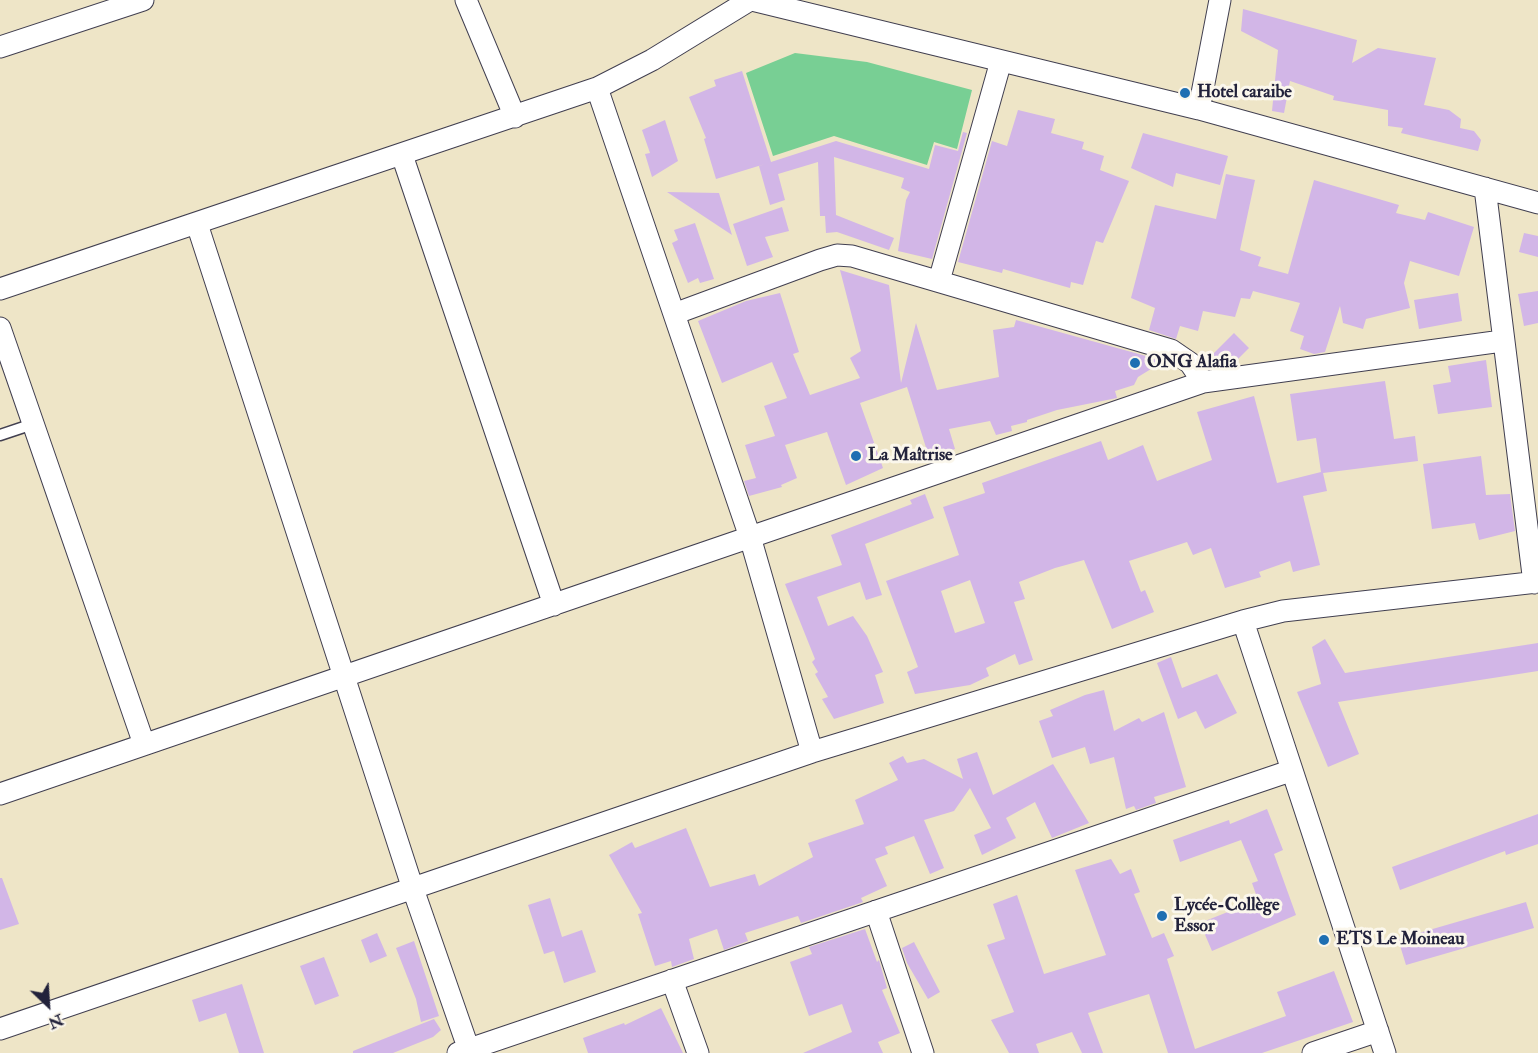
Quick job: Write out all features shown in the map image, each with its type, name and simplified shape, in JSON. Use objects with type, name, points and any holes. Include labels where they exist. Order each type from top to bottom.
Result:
[{"type":"street","points":[[466,0],[515,117]]},
{"type":"street","points":[[0,289],[597,88],[652,60],[751,0],[1199,109],[1538,204]]},
{"type":"street","points":[[1199,109],[1220,0]]},
{"type":"street","points":[[0,47],[130,1]]},
{"type":"street","points":[[939,281],[1002,61]]},
{"type":"street","points":[[597,88],[750,537],[812,752]]},
{"type":"street","points":[[402,154],[554,604]]},
{"type":"street","points":[[0,1029],[812,752],[1243,621],[1283,610],[1536,583],[1502,341],[1485,188]]},
{"type":"street","points":[[197,224],[466,1052],[1290,771]]},
{"type":"street","points":[[674,314],[837,255],[852,256],[1171,350],[1190,363],[1203,382]]},
{"type":"street","points":[[0,327],[144,744]]},
{"type":"street","points":[[0,794],[1203,382],[1502,341]]},
{"type":"street","points":[[1243,621],[1290,771],[1385,1053]]},
{"type":"street","points":[[876,911],[923,1053]]},
{"type":"street","points":[[672,980],[698,1053]]},
{"type":"street","points":[[1313,1053],[1378,1031]]},
{"type":"lane","points":[[0,435],[33,424]]},
{"type":"green space","points":[[795,53],[867,62],[972,90],[957,149],[934,142],[927,165],[834,136],[773,156],[746,73]]},
{"type":"building","points":[[1243,9],[1357,40],[1352,63],[1378,48],[1436,58],[1424,105],[1449,110],[1461,119],[1460,128],[1474,131],[1481,140],[1478,151],[1401,133],[1403,128],[1388,126],[1388,110],[1333,100],[1334,96],[1290,81],[1284,113],[1272,111],[1278,50],[1241,31]]},
{"type":"building","points":[[742,71],[771,162],[836,141],[929,169],[935,145],[958,151],[963,132],[967,133],[932,259],[898,251],[906,200],[910,192],[901,188],[904,178],[834,157],[836,215],[894,238],[889,250],[837,232],[826,233],[825,216],[820,216],[818,162],[778,174],[785,200],[770,205],[759,166],[765,164],[716,179],[704,139],[706,138],[689,97],[716,86],[714,80]]},
{"type":"building","points":[[1018,110],[1055,119],[1051,133],[1084,142],[1082,149],[1104,156],[1100,170],[1129,181],[1103,243],[1096,241],[1083,285],[1071,282],[1070,288],[1003,269],[1002,273],[958,262],[992,141],[1007,146]]},
{"type":"building","points":[[665,120],[678,161],[652,177],[645,154],[650,153],[642,130]]},
{"type":"building","points":[[1143,133],[1228,156],[1220,185],[1176,173],[1173,187],[1131,168]]},
{"type":"building","points":[[1226,174],[1255,180],[1240,250],[1261,257],[1258,266],[1288,274],[1314,180],[1399,205],[1396,213],[1425,220],[1428,212],[1474,227],[1459,276],[1410,261],[1404,283],[1410,308],[1366,319],[1363,329],[1343,323],[1340,306],[1325,352],[1314,354],[1300,349],[1304,336],[1290,331],[1300,303],[1253,291],[1250,299],[1241,298],[1235,317],[1203,311],[1198,331],[1180,326],[1176,339],[1149,330],[1155,308],[1131,298],[1155,205],[1216,219]]},
{"type":"building","points":[[667,192],[719,193],[732,235]]},
{"type":"building","points":[[782,207],[789,231],[765,237],[773,257],[747,266],[733,224]]},
{"type":"building","points":[[695,223],[714,279],[700,283],[698,278],[688,283],[672,243],[678,240],[674,230]]},
{"type":"building","points":[[1524,233],[1538,236],[1538,257],[1519,252]]},
{"type":"building","points":[[840,270],[889,285],[901,383],[916,323],[937,390],[999,377],[993,330],[1014,327],[1016,320],[1164,361],[1138,377],[1134,385],[1115,391],[1117,398],[1057,410],[1011,426],[1012,431],[996,435],[990,421],[949,429],[955,449],[929,457],[907,387],[860,403],[883,468],[846,485],[827,432],[785,445],[797,478],[781,485],[782,487],[749,496],[744,481],[756,478],[745,445],[775,436],[764,406],[787,398],[772,362],[722,383],[698,321],[746,301],[780,293],[799,352],[793,354],[810,395],[860,378],[850,358],[861,351]]},
{"type":"building","points":[[1538,291],[1538,323],[1524,326],[1518,294]]},
{"type":"building","points":[[1458,293],[1462,321],[1419,329],[1414,300]]},
{"type":"building","points":[[1234,333],[1249,348],[1232,365],[1213,368],[1209,358]]},
{"type":"building","points":[[1486,360],[1492,407],[1438,414],[1433,385],[1451,382],[1448,366]]},
{"type":"building","points":[[1385,381],[1394,439],[1415,436],[1418,461],[1323,473],[1327,491],[1303,496],[1320,565],[1293,572],[1290,561],[1259,572],[1261,577],[1225,588],[1211,548],[1193,555],[1187,542],[1129,561],[1141,592],[1145,590],[1154,612],[1112,629],[1084,560],[1055,568],[1019,582],[1025,599],[1014,602],[1033,660],[1019,665],[1015,654],[986,668],[989,676],[970,685],[915,694],[907,672],[918,667],[886,581],[959,555],[943,507],[985,493],[982,483],[1101,441],[1108,460],[1143,445],[1157,481],[1212,460],[1197,412],[1254,396],[1277,483],[1321,472],[1316,438],[1297,441],[1290,394]],"holes":[[[970,580],[985,623],[955,633],[941,591]]]},
{"type":"building","points":[[1481,456],[1486,495],[1510,494],[1515,531],[1479,540],[1475,523],[1432,529],[1423,464]]},
{"type":"building","points":[[925,494],[934,518],[865,544],[882,595],[866,600],[860,582],[817,597],[828,626],[853,616],[867,636],[883,672],[875,675],[884,703],[834,719],[822,699],[828,697],[815,674],[818,672],[812,662],[815,659],[785,584],[842,565],[831,535],[912,504],[910,500]]},
{"type":"building","points":[[1325,639],[1345,673],[1538,643],[1538,671],[1338,702],[1359,754],[1328,767],[1297,692],[1321,684],[1312,647]]},
{"type":"building","points":[[1171,657],[1182,688],[1217,674],[1237,713],[1205,729],[1196,711],[1178,719],[1157,663]]},
{"type":"building","points":[[1104,690],[1114,731],[1139,718],[1142,722],[1164,712],[1186,787],[1154,797],[1156,803],[1136,810],[1134,806],[1126,809],[1114,757],[1090,764],[1085,747],[1052,758],[1039,721],[1053,716],[1050,710],[1085,695]]},
{"type":"building","points":[[977,752],[993,795],[1053,764],[1089,823],[1052,838],[1035,802],[1006,818],[1016,838],[982,855],[974,835],[991,828],[970,788],[954,811],[924,820],[944,868],[930,874],[914,836],[885,847],[888,854],[875,859],[887,886],[861,898],[863,902],[801,923],[798,916],[745,933],[748,941],[724,950],[717,929],[689,939],[694,959],[672,967],[671,961],[655,966],[638,914],[642,913],[609,855],[632,842],[635,848],[686,828],[710,887],[755,874],[759,886],[813,857],[808,843],[864,824],[855,800],[898,780],[889,763],[903,756],[907,763],[924,759],[963,779],[957,759]]},
{"type":"building","points":[[1267,809],[1283,850],[1274,854],[1296,915],[1212,951],[1200,923],[1258,900],[1252,883],[1258,881],[1241,840],[1180,862],[1173,840],[1229,820],[1230,824]]},
{"type":"building","points":[[1538,814],[1538,844],[1506,855],[1505,851],[1400,890],[1392,867]]},
{"type":"building","points":[[1111,859],[1120,874],[1131,869],[1140,892],[1134,894],[1152,938],[1164,933],[1174,956],[1167,959],[1195,1049],[1286,1016],[1277,992],[1334,971],[1353,1022],[1262,1053],[1168,1053],[1149,994],[1088,1013],[1103,1053],[1082,1053],[1072,1032],[1036,1044],[1039,1053],[1009,1053],[991,1020],[1014,1012],[987,945],[1005,939],[993,904],[1017,895],[1044,974],[1106,955],[1075,870]]},
{"type":"building","points":[[0,878],[2,878],[19,924],[0,930]]},
{"type":"building","points":[[550,898],[562,937],[582,930],[596,972],[564,983],[554,951],[544,954],[528,905]]},
{"type":"building","points":[[1526,902],[1534,928],[1406,965],[1398,939]]},
{"type":"building","points":[[865,929],[877,962],[879,960],[887,988],[882,990],[900,1033],[878,1042],[883,1053],[803,1053],[852,1032],[842,1004],[809,1016],[790,962],[812,954],[809,947]]},
{"type":"building","points":[[377,933],[387,956],[370,963],[361,940]]},
{"type":"building","points":[[414,941],[439,1016],[421,1022],[416,999],[396,948]]},
{"type":"building","points":[[914,942],[940,992],[928,999],[907,963],[902,948]]},
{"type":"building","points":[[324,957],[339,996],[315,1005],[300,966]]},
{"type":"building","points":[[242,984],[264,1053],[239,1053],[226,1013],[199,1022],[192,1000]]},
{"type":"building","points":[[661,1008],[683,1053],[588,1053],[583,1038],[624,1023],[625,1025]]},
{"type":"building","points":[[434,1019],[441,1030],[433,1037],[393,1053],[353,1053],[353,1051]]},
{"type":"place","name":"Hotel caraibe","points":[[1185,93]]},
{"type":"place","name":"ONG Alafia","points":[[1135,363]]},
{"type":"place","name":"La Maîtrise","points":[[856,456]]},
{"type":"place","name":"Lycée-Collège Essor","points":[[1162,916]]},
{"type":"place","name":"ETS Le Moineau","points":[[1324,940]]}]
